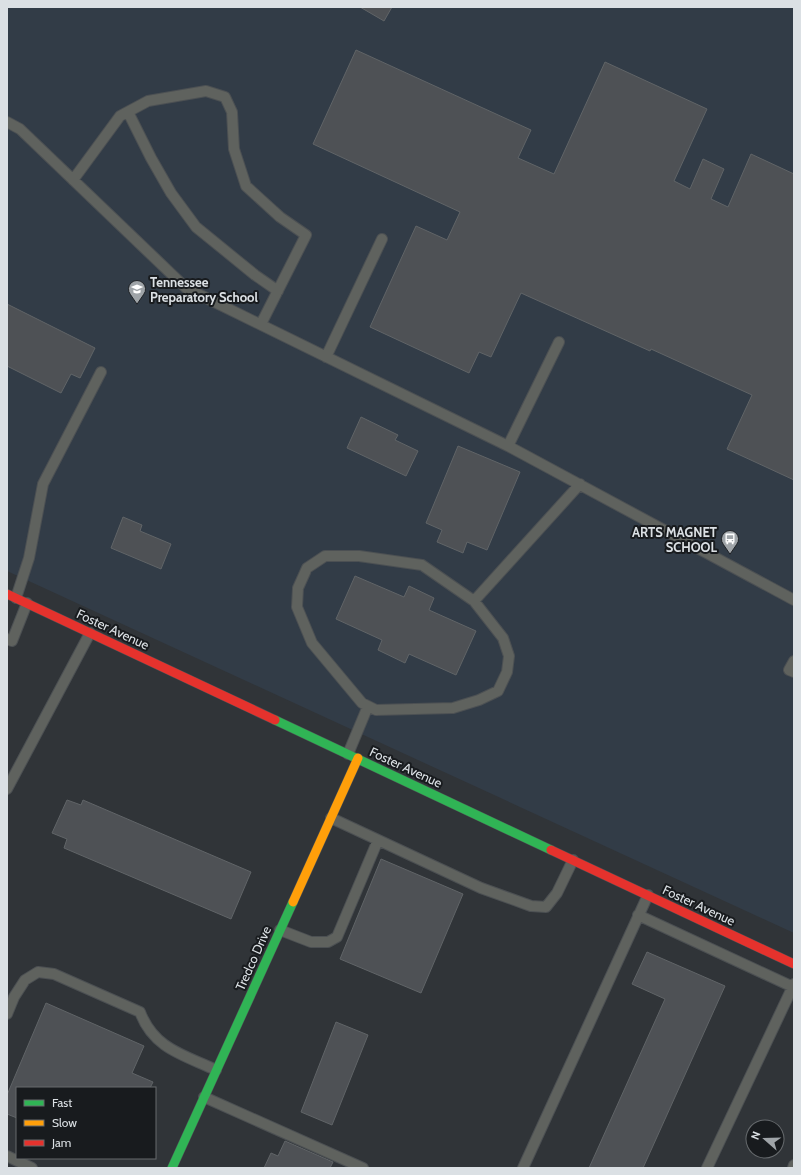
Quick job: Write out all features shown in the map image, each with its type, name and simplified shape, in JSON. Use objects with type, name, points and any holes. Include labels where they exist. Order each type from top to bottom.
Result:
[{"type":"main road","name":"Foster Avenue","points":[[12,596],[794,964]]},
{"type":"main road","name":"Tredco Drive","points":[[172,1168],[358,758]]},
{"type":"lane","points":[[73,180],[120,116],[148,101],[206,91],[225,97],[232,112],[234,149],[246,186],[280,217],[306,235],[261,324]]},
{"type":"lane","points":[[128,112],[151,158],[171,193],[196,227],[255,275],[278,291]]},
{"type":"lane","points":[[7,122],[20,129],[186,288],[508,446],[794,600]]},
{"type":"lane","points":[[326,356],[382,239]]},
{"type":"lane","points":[[508,446],[559,342]]},
{"type":"lane","points":[[12,596],[29,558],[42,484],[101,372]]},
{"type":"lane","points":[[474,601],[580,484]]},
{"type":"lane","points":[[325,556],[359,556],[422,565],[474,601],[503,638],[509,656],[507,672],[498,690],[479,700],[453,708],[376,710],[362,703],[312,643],[297,607],[298,588],[307,568],[325,556]]},
{"type":"lane","points":[[7,639],[12,641],[26,603]]},
{"type":"lane","points":[[7,789],[90,633]]},
{"type":"lane","points":[[794,661],[789,670],[794,672]]},
{"type":"lane","points":[[348,754],[368,706]]},
{"type":"lane","points":[[331,818],[481,888],[531,906],[546,907],[557,893],[573,860]]},
{"type":"lane","points":[[280,930],[311,942],[328,942],[337,937],[378,840]]},
{"type":"lane","points":[[523,1168],[648,895]]},
{"type":"lane","points":[[638,915],[793,985],[707,1168]]},
{"type":"lane","points":[[7,1014],[14,997],[24,980],[38,972],[54,974],[140,1012],[145,1025],[156,1039],[165,1046],[216,1070]]},
{"type":"lane","points":[[204,1097],[363,1168]]},
{"type":"lane","points":[[7,1156],[32,1168]]},
{"type":"shaded area","points":[[7,7],[794,7],[794,933],[7,571]]},
{"type":"building","points":[[360,7],[392,7],[384,21]]},
{"type":"building","points":[[356,50],[531,130],[518,158],[554,174],[605,62],[707,109],[674,181],[690,189],[703,159],[724,169],[711,199],[728,207],[751,154],[794,174],[794,480],[727,449],[752,395],[651,349],[650,351],[521,293],[491,357],[479,352],[469,373],[370,327],[416,226],[447,240],[460,212],[313,144]]},
{"type":"building","points":[[7,304],[95,348],[80,378],[71,374],[61,393],[7,366]]},
{"type":"building","points":[[361,417],[398,435],[395,440],[418,451],[406,476],[347,448]]},
{"type":"building","points":[[458,446],[520,472],[487,550],[467,542],[463,553],[437,542],[442,530],[426,523]]},
{"type":"building","points":[[123,517],[142,525],[140,531],[171,544],[161,569],[111,548]]},
{"type":"building","points":[[355,576],[404,597],[409,586],[434,598],[429,610],[476,631],[456,675],[409,654],[405,663],[378,650],[382,640],[336,619]]},
{"type":"building","points":[[67,800],[81,805],[83,800],[251,872],[231,919],[64,848],[67,839],[52,833]]},
{"type":"building","points":[[381,859],[463,894],[421,993],[340,959]]},
{"type":"building","points":[[647,952],[725,986],[643,1168],[589,1168],[665,999],[632,984]]},
{"type":"building","points":[[46,1003],[144,1046],[132,1073],[153,1082],[150,1087],[16,1087],[16,1118],[7,1114],[7,1095]]},
{"type":"building","points":[[336,1022],[368,1035],[332,1125],[301,1112]]},
{"type":"building","points":[[285,1141],[333,1162],[330,1168],[264,1168],[271,1153],[278,1156]]},
{"type":"traffic: fast","points":[[275,720],[551,850]]},
{"type":"traffic: fast","points":[[172,1168],[293,902]]},
{"type":"traffic: slow","points":[[293,902],[358,758]]},
{"type":"traffic: jam","points":[[7,594],[275,720]]},
{"type":"traffic: jam","points":[[551,850],[794,964]]},
{"type":"place","name":"Tennessee Preparatory School","points":[[137,304]]},
{"type":"place","name":"ARTS MAGNET SCHOOL","points":[[730,554]]}]
